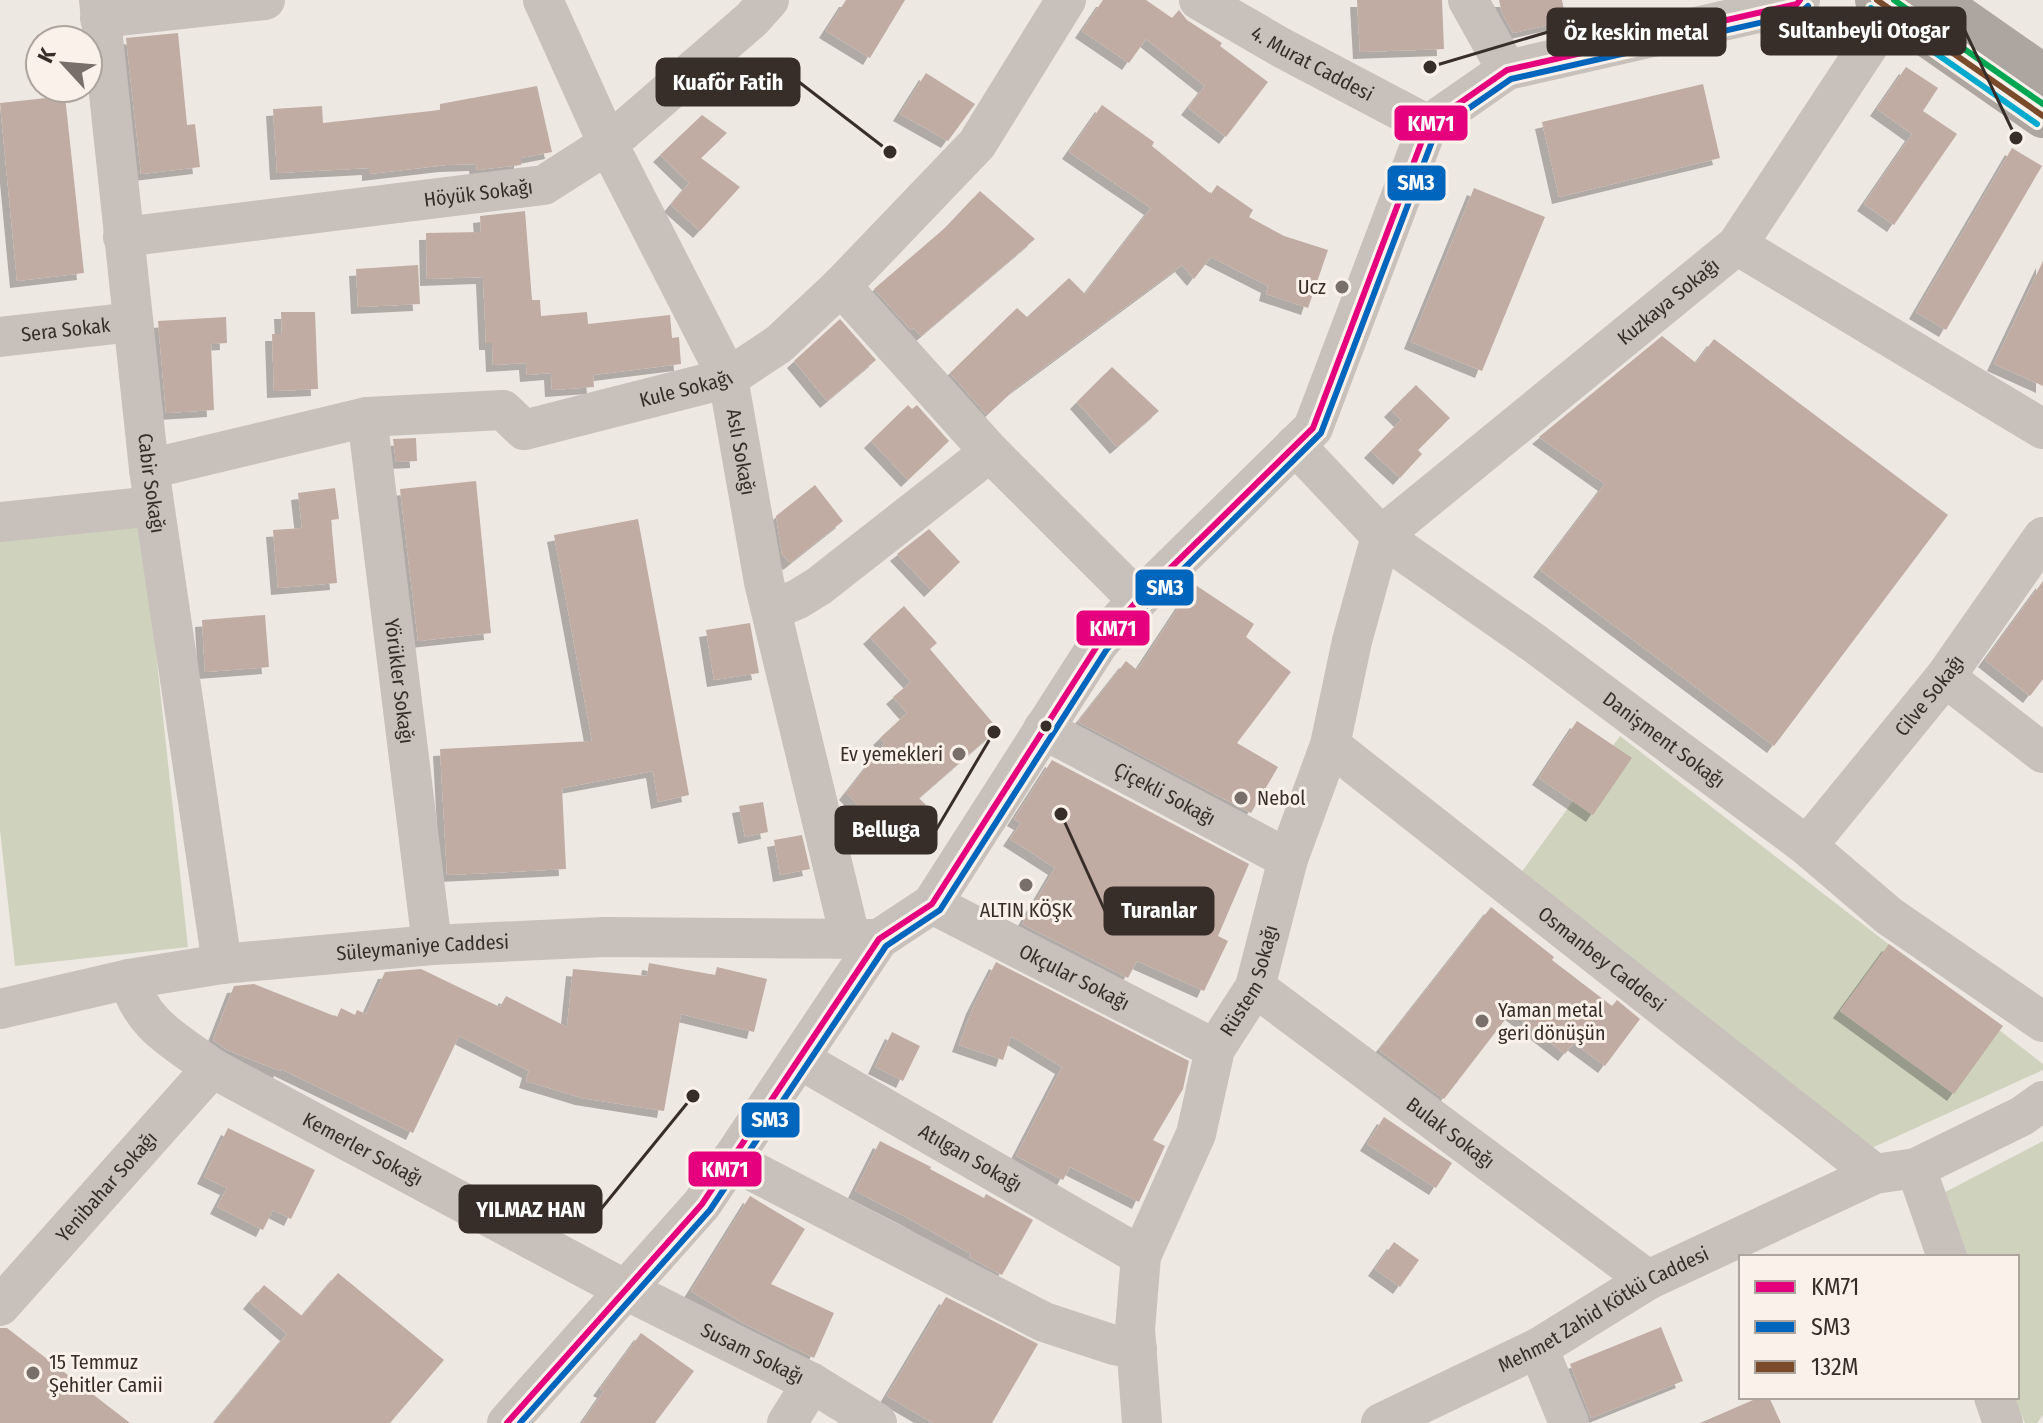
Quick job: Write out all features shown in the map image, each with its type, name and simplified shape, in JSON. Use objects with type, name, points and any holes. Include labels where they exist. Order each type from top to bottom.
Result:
[{"type":"main road","points":[[1935,0],[2043,76]]},
{"type":"main road","points":[[1885,5],[2043,116]]},
{"type":"street","points":[[100,9],[265,0]]},
{"type":"street","name":"Aslı Sokağı","points":[[543,0],[608,144],[728,378],[764,582],[865,938]]},
{"type":"street","name":"Höyük Sokağı","points":[[123,237],[544,185],[608,144],[752,19],[769,0]]},
{"type":"street","name":"Kule Sokağı","points":[[0,522],[152,488],[367,417],[503,410],[524,430],[728,378],[779,344],[841,286],[977,144],[1066,0]]},
{"type":"street","name":"4. Murat Caddesi","points":[[1199,0],[1428,125]]},
{"type":"street","points":[[1468,0],[1507,70]]},
{"type":"street","points":[[507,1423],[702,1204],[799,1059],[865,938],[932,904],[1099,643],[1138,600],[1313,428],[1428,125],[1507,70],[1797,4],[1800,0]]},
{"type":"street","name":"Kuzkaya Sokağı","points":[[1381,536],[1737,245],[1885,5]]},
{"type":"street","name":"Cabir Sokağı","points":[[100,9],[152,488],[222,964]]},
{"type":"street","points":[[1737,245],[2043,429]]},
{"type":"street","points":[[841,286],[990,452],[1138,600]]},
{"type":"street","name":"Sera Sokak","points":[[0,337],[133,322]]},
{"type":"street","name":"Yörükler Sokağı","points":[[367,417],[432,945]]},
{"type":"street","name":"Danişment Sokağı","points":[[1295,445],[1381,536],[1534,643],[1807,846],[1889,916],[2043,1022]]},
{"type":"street","points":[[772,610],[819,586],[990,452]]},
{"type":"street","name":"Rüstem Sokağı","points":[[1142,1423],[1135,1329],[1141,1256],[1196,1134],[1215,1049],[1255,987],[1288,859],[1330,745],[1352,641],[1381,536]]},
{"type":"street","name":"Cilve Sokağı","points":[[1807,846],[1945,677],[2043,537]]},
{"type":"street","points":[[1945,677],[2043,753]]},
{"type":"street","name":"Çiçekli Sokağı","points":[[1043,729],[1288,859]]},
{"type":"street","name":"Osmanbey Caddesi","points":[[1330,745],[1875,1174]]},
{"type":"street","name":"Okçular Sokağı","points":[[932,904],[1215,1049]]},
{"type":"street","name":"Süleymaniye Caddesi","points":[[0,1009],[129,979],[222,964],[432,945],[605,937],[865,938]]},
{"type":"street","name":"Kemerler Sokağı","points":[[129,979],[141,1011],[153,1024],[212,1068],[624,1289]]},
{"type":"street","name":"Bulak Sokağı","points":[[1255,987],[1648,1280]]},
{"type":"street","name":"Atılgan Sokağı","points":[[799,1059],[1141,1256]]},
{"type":"street","name":"Yenibahar Sokağı","points":[[0,1306],[212,1068]]},
{"type":"street","name":"Mehmet Zahid Kötkü Caddesi","points":[[1386,1422],[1538,1348],[1648,1280],[1875,1174],[1916,1168],[2022,1116],[2043,1101]]},
{"type":"street","points":[[731,1160],[1044,1322],[1114,1345],[1137,1349]]},
{"type":"street","points":[[1916,1168],[1946,1255]]},
{"type":"street","name":"Susam Sokağı","points":[[624,1289],[812,1383],[877,1423]]},
{"type":"street","points":[[1538,1348],[1569,1423]]},
{"type":"street","points":[[787,1423],[812,1383]]},
{"type":"street","points":[[1995,1399],[2003,1423]]},
{"type":"green space","points":[[141,515],[188,947],[15,966],[0,830],[0,531]]},
{"type":"green space","points":[[1620,736],[2043,1064],[2043,1070],[1865,1151],[1510,888]]},
{"type":"green space","points":[[2043,1141],[2043,1415],[2037,1423],[2025,1423],[2015,1399],[2019,1399],[2019,1255],[1953,1255],[1930,1200]]},
{"type":"building","points":[[846,0],[905,0],[870,58],[826,31]]},
{"type":"building","points":[[1103,0],[1146,0],[1172,18],[1179,10],[1187,20],[1222,43],[1220,46],[1268,82],[1226,137],[1188,108],[1205,86],[1146,39],[1129,63],[1082,31]]},
{"type":"building","points":[[1357,0],[1442,0],[1444,49],[1360,52]]},
{"type":"building","points":[[1499,0],[1562,0],[1566,21],[1513,33]]},
{"type":"building","points":[[178,33],[187,125],[195,124],[200,167],[141,174],[126,38]]},
{"type":"building","points":[[1906,67],[1938,88],[1923,111],[1957,134],[1894,225],[1864,204],[1912,134],[1877,109]]},
{"type":"building","points":[[926,73],[975,104],[948,141],[900,114]]},
{"type":"building","points":[[1703,84],[1720,158],[1559,197],[1542,122]]},
{"type":"building","points":[[537,86],[552,152],[521,158],[521,165],[477,170],[476,164],[446,165],[369,174],[369,168],[277,173],[273,109],[322,106],[323,123],[440,110],[440,104]]},
{"type":"building","points":[[24,100],[24,104],[66,104],[84,273],[17,281],[0,103]]},
{"type":"building","points":[[1102,105],[1154,142],[1152,146],[1211,194],[1217,185],[1253,210],[1249,217],[1284,236],[1328,250],[1308,308],[1266,294],[1268,286],[1211,257],[1194,279],[1182,265],[1016,388],[987,415],[950,373],[1017,308],[1027,317],[1069,278],[1085,294],[1151,208],[1069,152]]},
{"type":"building","points":[[702,115],[727,133],[701,158],[740,187],[700,231],[671,205],[689,183],[660,155]]},
{"type":"building","points":[[2012,148],[2042,166],[1946,330],[1916,312]]},
{"type":"building","points":[[1474,188],[1545,217],[1482,371],[1411,342]]},
{"type":"building","points":[[980,191],[1035,239],[921,336],[914,328],[911,330],[874,289],[946,227]]},
{"type":"building","points":[[525,211],[532,300],[540,300],[541,316],[587,312],[588,324],[670,315],[672,338],[679,337],[681,364],[593,375],[594,387],[552,390],[551,373],[527,375],[526,363],[493,365],[492,343],[486,343],[483,277],[427,279],[426,233],[481,232],[480,216]]},
{"type":"building","points":[[2043,261],[2043,386],[1994,364]]},
{"type":"building","points":[[418,265],[420,304],[358,307],[356,269]]},
{"type":"building","points":[[281,312],[315,312],[318,389],[274,391],[272,334],[282,334]]},
{"type":"building","points":[[226,317],[227,343],[211,344],[214,410],[166,413],[158,321]]},
{"type":"building","points":[[840,319],[876,360],[827,401],[794,361]]},
{"type":"building","points":[[1662,336],[1696,363],[1714,339],[1948,515],[1774,746],[1540,570],[1605,484],[1539,437]]},
{"type":"building","points":[[1112,367],[1159,411],[1117,447],[1077,402]]},
{"type":"building","points":[[1416,385],[1450,418],[1418,450],[1422,454],[1400,478],[1371,451],[1401,420],[1391,410]]},
{"type":"building","points":[[908,405],[912,409],[917,405],[949,441],[908,480],[871,441]]},
{"type":"building","points":[[416,438],[417,461],[396,462],[393,439]]},
{"type":"building","points":[[476,481],[491,633],[418,641],[400,489]]},
{"type":"building","points":[[815,485],[843,521],[790,563],[782,554],[776,516]]},
{"type":"building","points":[[335,488],[339,519],[331,520],[337,583],[278,588],[273,530],[302,528],[298,493]]},
{"type":"building","points":[[638,519],[689,795],[658,802],[653,771],[562,788],[566,869],[447,875],[440,749],[592,741],[554,535]]},
{"type":"building","points":[[929,529],[960,562],[931,590],[897,554]]},
{"type":"building","points":[[2043,581],[2043,679],[2030,696],[1985,660]]},
{"type":"building","points":[[1194,584],[1254,624],[1246,637],[1291,672],[1237,743],[1278,767],[1251,813],[1078,722],[1126,661],[1137,670]]},
{"type":"building","points":[[904,606],[937,643],[930,649],[998,729],[919,798],[926,805],[894,842],[846,793],[885,743],[880,738],[907,713],[893,697],[911,682],[870,637]]},
{"type":"building","points":[[265,615],[269,667],[205,672],[202,620]]},
{"type":"building","points":[[750,623],[759,673],[714,680],[706,630]]},
{"type":"building","points":[[1577,721],[1632,758],[1593,815],[1539,778]]},
{"type":"building","points":[[1052,760],[1249,864],[1218,936],[1228,941],[1204,991],[1137,961],[1128,978],[1022,924],[1055,868],[1010,839],[1021,823],[1014,819]]},
{"type":"building","points":[[763,802],[768,832],[745,837],[739,806]]},
{"type":"building","points":[[802,835],[810,869],[780,875],[774,840]]},
{"type":"building","points":[[1491,907],[1612,1006],[1617,1000],[1640,1019],[1605,1066],[1574,1043],[1565,1054],[1511,1012],[1444,1099],[1379,1050]]},
{"type":"building","points":[[1889,944],[2003,1026],[1954,1094],[1840,1011]]},
{"type":"building","points":[[996,962],[1189,1061],[1183,1089],[1153,1140],[1165,1146],[1139,1202],[1070,1167],[1063,1180],[1016,1156],[1062,1067],[1011,1036],[1003,1060],[959,1045],[973,1007]]},
{"type":"building","points":[[649,963],[715,975],[717,967],[767,979],[754,1032],[681,1014],[664,1111],[582,1098],[526,1081],[529,1071],[459,1036],[413,1133],[281,1069],[227,1050],[213,1040],[234,986],[254,984],[337,1017],[341,1008],[355,1015],[357,1010],[366,1014],[385,972],[421,969],[500,1007],[506,996],[567,1027],[573,969],[647,976]]},
{"type":"building","points":[[892,1032],[920,1046],[903,1081],[875,1067]]},
{"type":"building","points":[[1384,1117],[1452,1163],[1436,1188],[1367,1144]]},
{"type":"building","points":[[228,1128],[315,1170],[291,1219],[273,1210],[263,1230],[217,1207],[227,1188],[204,1177]]},
{"type":"building","points":[[880,1141],[984,1198],[986,1194],[1033,1220],[1002,1275],[969,1257],[971,1254],[855,1191]]},
{"type":"building","points":[[750,1196],[805,1229],[771,1284],[834,1313],[814,1358],[741,1322],[691,1291]]},
{"type":"building","points":[[1394,1242],[1419,1260],[1400,1287],[1375,1269]]},
{"type":"building","points":[[338,1273],[444,1360],[390,1423],[214,1423],[287,1334],[250,1302],[264,1285],[302,1316]]},
{"type":"building","points":[[946,1297],[1038,1344],[992,1423],[933,1423],[887,1396]]},
{"type":"building","points":[[1661,1327],[1683,1381],[1591,1418],[1570,1364]]},
{"type":"building","name":"15 Temmuz Şehitler Camii","points":[[0,1328],[7,1328],[130,1423],[0,1423]]},
{"type":"building","points":[[641,1333],[694,1371],[655,1423],[582,1423],[604,1391],[600,1389]]},
{"type":"building","points":[[1755,1399],[1770,1399],[1781,1423],[1700,1423]]},
{"type":"transit line","name":"KM71","points":[[507,1423],[702,1204],[879,939],[932,904],[1099,643],[1138,600],[1313,428],[1428,125],[1507,70],[1797,4],[1800,0]]},
{"type":"transit line","name":"132M","points":[[1877,0],[2043,116]]},
{"type":"transit line","points":[[1894,0],[2043,104]]},
{"type":"transit line","name":"SM3","points":[[520,1423],[710,1210],[886,946],[940,910],[1107,649],[1145,607],[1321,433],[1436,131],[1511,79],[1799,14],[1808,6]]},
{"type":"transit line","points":[[1871,8],[2037,124]]},
{"type":"place","name":"Öz keskin metal","points":[[1430,67]]},
{"type":"place","name":"Sultanbeyli Otogar","points":[[2016,138]]},
{"type":"place","name":"Kuaför Fatih","points":[[890,152]]},
{"type":"place","name":"Ucz","points":[[1342,287]]},
{"type":"place","name":"Belluga","points":[[994,732]]},
{"type":"place","name":"Ev yemekleri","points":[[959,754]]},
{"type":"place","name":"Nebol","points":[[1241,798]]},
{"type":"place","name":"Turanlar","points":[[1061,814]]},
{"type":"place","name":"ALTIN KÖŞK","points":[[1026,885]]},
{"type":"place","name":"Yaman metal geri dönüşün","points":[[1482,1021]]},
{"type":"place","name":"YILMAZ HAN","points":[[693,1096]]},
{"type":"place","name":"15 Temmuz Şehitler Camii","points":[[33,1373]]}]
